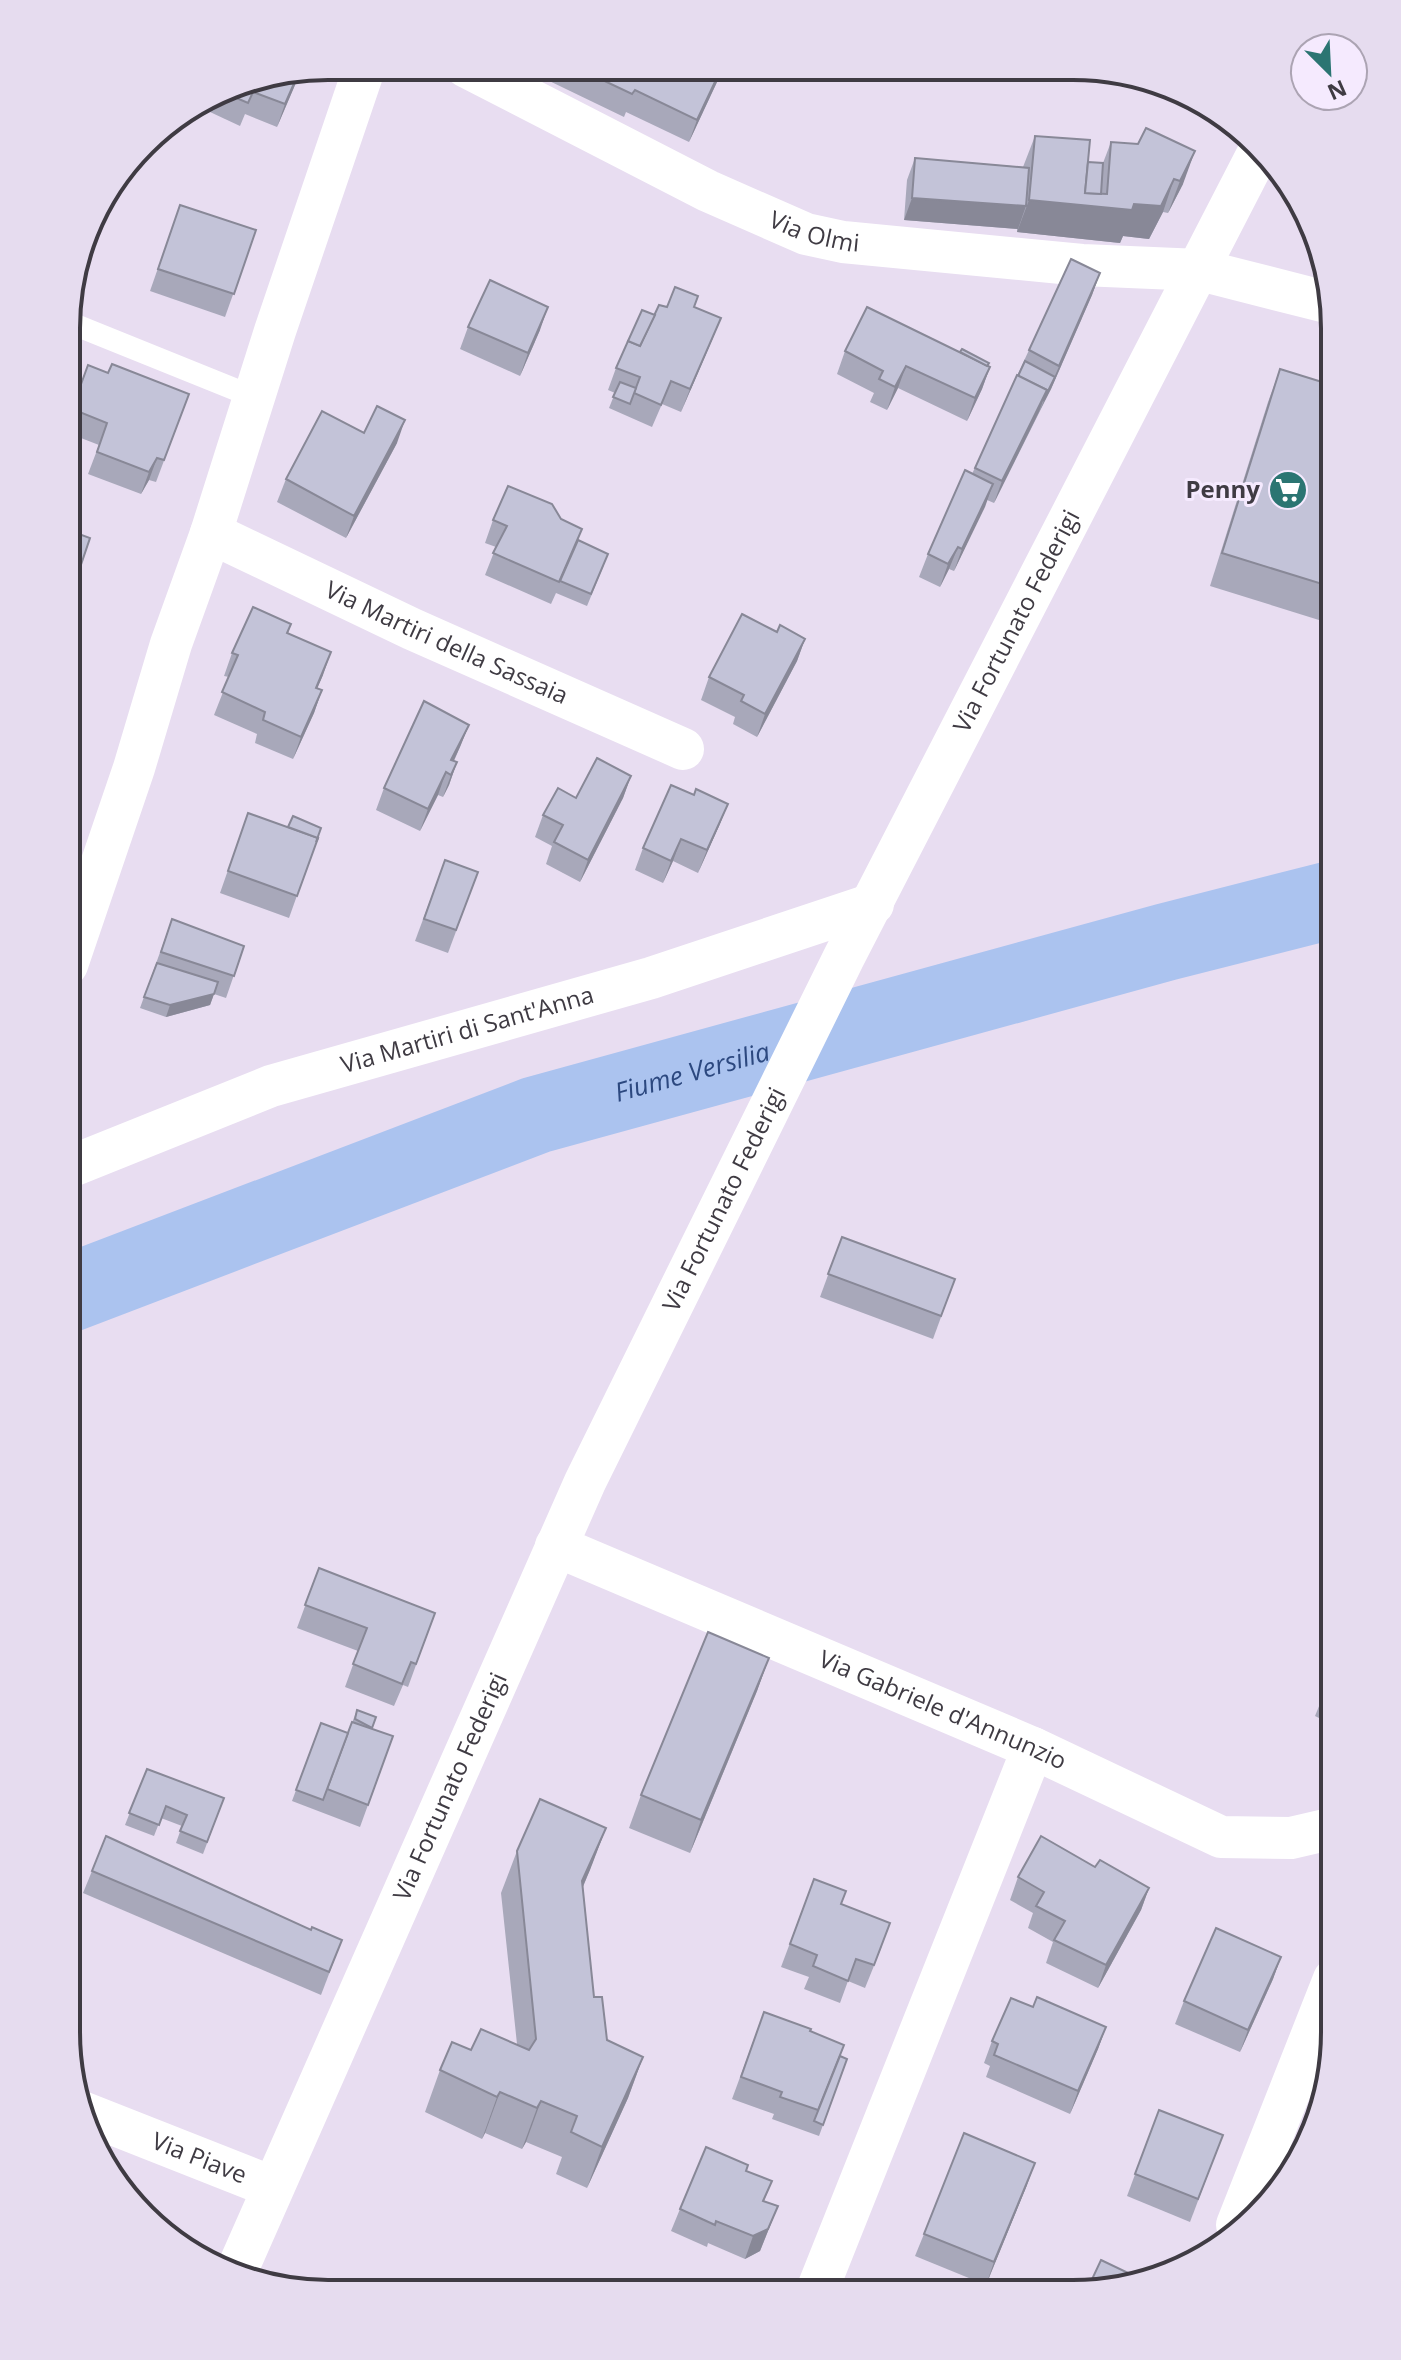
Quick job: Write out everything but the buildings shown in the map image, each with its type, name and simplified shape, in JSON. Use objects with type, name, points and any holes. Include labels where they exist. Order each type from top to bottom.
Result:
[{"type":"street","points":[[80,927],[134,768],[171,644],[211,533],[360,80]]},
{"type":"street","name":"Via Olmi","points":[[492,80],[708,191],[806,234],[843,242],[1082,265],[1200,270],[1319,300]]},
{"type":"street","name":"Via Fortunato Federigi","points":[[240,2263],[556,1546],[844,957],[1254,160]]},
{"type":"street","name":"Via Martiri della Sassaia","points":[[211,533],[412,629],[683,749]]},
{"type":"street","name":"Via Martiri di Sant'Anna","points":[[80,1163],[271,1086],[651,978],[873,904]]},
{"type":"street","name":"Via Gabriele d'Annunzio","points":[[556,1546],[1033,1748],[1221,1837],[1291,1838],[1320,1831]]},
{"type":"street","points":[[821,2280],[1033,1748]]},
{"type":"street","points":[[1242,2213],[1320,2014]]},
{"type":"street","name":"Via Piave","points":[[96,2117],[272,2187]]},
{"type":"lane","points":[[80,327],[254,397]]},
{"type":"waterway","name":"Fiume Versilia","points":[[80,1289],[536,1115],[1166,942],[1321,903]]},
{"type":"place","name":"Penny","points":[[1288,490]]}]
